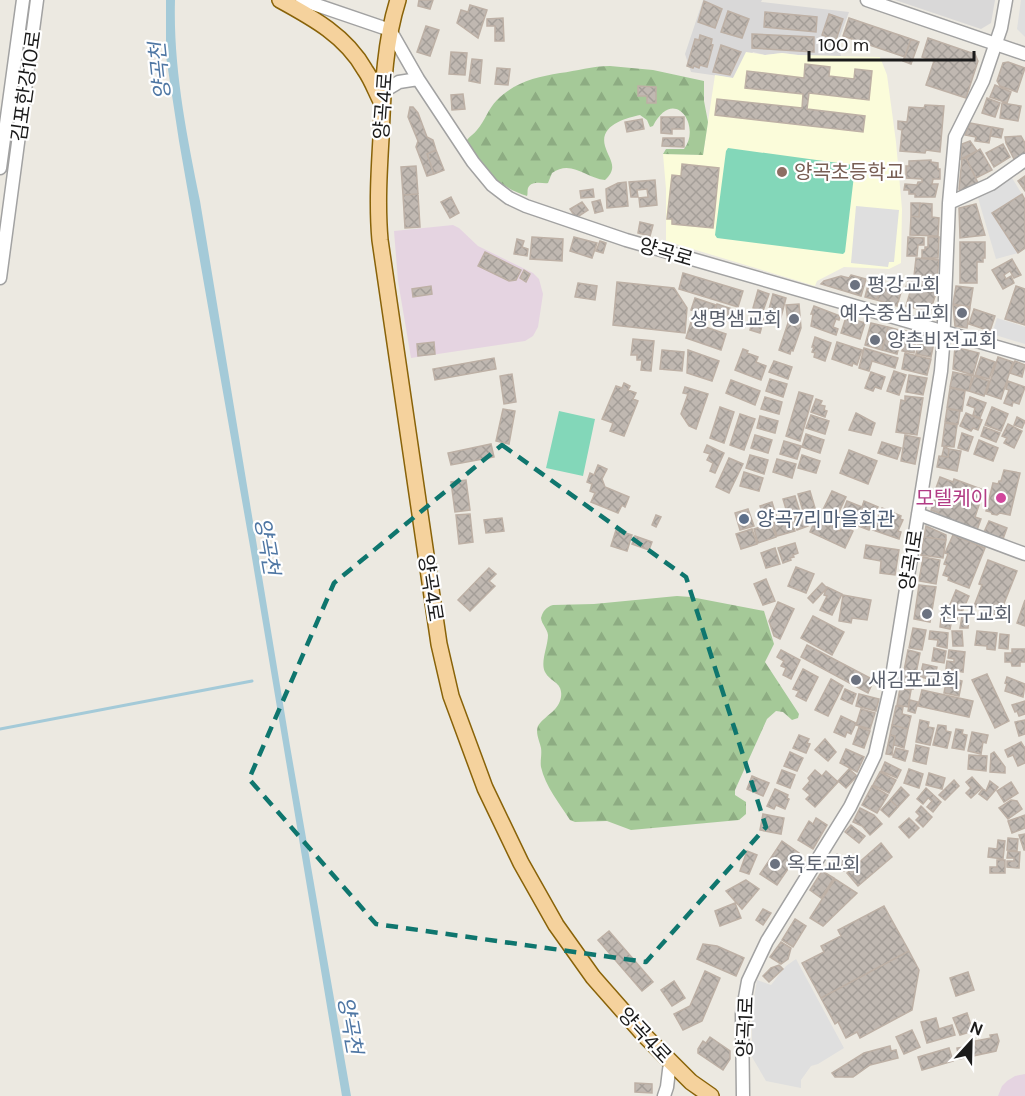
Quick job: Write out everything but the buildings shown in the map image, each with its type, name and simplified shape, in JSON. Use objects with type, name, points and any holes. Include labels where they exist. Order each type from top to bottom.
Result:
[{"type":"main road","points":[[280,0],[337,35],[365,68],[383,97]]},
{"type":"main road","name":"양곡4로","points":[[398,0],[390,30],[383,97],[378,200],[380,240],[428,575],[450,696],[460,726],[501,824],[551,917],[593,977],[670,1062],[691,1082],[711,1096]]},
{"type":"street","name":"김포한강10로","points":[[0,168],[22,0]]},
{"type":"street","name":"김포한강10로","points":[[0,278],[38,0]]},
{"type":"street","points":[[35,21],[42,0]]},
{"type":"street","points":[[302,0],[390,30]]},
{"type":"street","points":[[867,0],[1025,54]]},
{"type":"street","name":"양곡1로","points":[[743,1096],[742,1014],[748,981],[767,941],[850,807],[875,755],[890,689],[940,371],[955,137],[978,91],[996,44],[1006,0]]},
{"type":"street","name":"양곡로","points":[[390,30],[418,79],[483,175],[501,192],[526,206],[626,240],[1025,355]]},
{"type":"street","points":[[383,97],[399,82],[418,79]]},
{"type":"street","points":[[949,203],[991,183],[1025,160]]},
{"type":"street","points":[[918,514],[1025,554]]},
{"type":"street","points":[[664,1096],[670,1062]]},
{"type":"highlighted area","points":[[502,445],[686,577],[766,827],[646,962],[376,924],[249,779],[334,583]]},
{"type":"shaded area","points":[[703,0],[762,0],[761,2],[849,12],[838,42],[841,56],[782,53],[765,55],[753,52],[733,78],[691,72],[685,54]]},
{"type":"shaded area","points":[[895,0],[995,0],[991,23],[981,29]]},
{"type":"shaded area","points":[[1021,0],[1025,0],[1025,37],[1017,29]]},
{"type":"shaded area","name":"양곡초등학교","points":[[746,52],[765,55],[782,53],[880,57],[887,75],[896,142],[902,209],[901,263],[889,269],[844,267],[817,281],[815,286],[666,241],[663,154],[703,155],[715,75],[733,78]]},
{"type":"shaded area","points":[[1012,178],[1022,194],[992,214],[1018,253],[996,259],[978,198]]},
{"type":"shaded area","points":[[856,206],[899,210],[894,262],[889,262],[888,267],[851,263]]},
{"type":"shaded area","points":[[453,225],[478,246],[533,273],[539,279],[543,294],[538,327],[533,336],[525,341],[411,358],[398,281],[394,231]]},
{"type":"shaded area","points":[[997,318],[1025,327],[1025,344],[992,334]]},
{"type":"shaded area","points":[[796,959],[844,1048],[811,1066],[801,1080],[801,1088],[766,1081],[752,1057],[752,1011],[757,980],[771,985],[786,966]]},
{"type":"shaded area","points":[[1025,1074],[1025,1096],[998,1096],[1007,1081]]},
{"type":"green space","points":[[610,66],[653,70],[704,81],[704,101],[708,122],[703,155],[663,154],[666,149],[684,149],[689,140],[688,121],[677,109],[669,109],[661,114],[650,127],[647,120],[640,115],[634,116],[615,124],[606,133],[605,146],[612,167],[605,180],[578,170],[559,169],[552,173],[548,183],[535,183],[530,186],[527,196],[498,180],[470,149],[467,140],[480,126],[494,104],[511,89],[543,76]]},
{"type":"green space","points":[[728,148],[853,165],[855,167],[845,252],[843,254],[717,238],[715,235]]},
{"type":"green space","points":[[559,411],[595,419],[583,476],[546,468]]},
{"type":"green space","points":[[677,596],[764,611],[774,644],[765,662],[799,714],[798,718],[792,720],[783,712],[776,711],[767,719],[735,790],[735,795],[746,802],[746,814],[739,820],[631,830],[607,821],[575,822],[570,820],[549,788],[541,767],[541,748],[537,729],[560,702],[561,697],[560,688],[547,676],[544,668],[548,635],[541,618],[543,613],[553,605],[594,604]]},
{"type":"water","points":[[166,0],[175,0],[176,51],[186,127],[351,1096],[342,1096],[251,552],[179,141],[166,56]]},
{"type":"waterway","points":[[0,729],[252,681]]},
{"type":"place","name":"양곡초등학교","points":[[782,172]]},
{"type":"place","name":"평강교회","points":[[855,285]]},
{"type":"place","name":"예수중심교회","points":[[962,313]]},
{"type":"place","name":"생명샘교회","points":[[794,319]]},
{"type":"place","name":"양촌비전교회","points":[[875,340]]},
{"type":"place","name":"모텔케이","points":[[1001,498]]},
{"type":"place","name":"양곡7리마을회관","points":[[744,519]]},
{"type":"place","name":"친구교회","points":[[927,614]]},
{"type":"place","name":"새김포교회","points":[[856,680]]},
{"type":"place","name":"옥토교회","points":[[775,864]]},
{"type":"water label","name":"양곡천","points":[[160,71]]},
{"type":"water label","name":"양곡천","points":[[267,546]]},
{"type":"water label","name":"양곡천","points":[[350,1025]]}]
